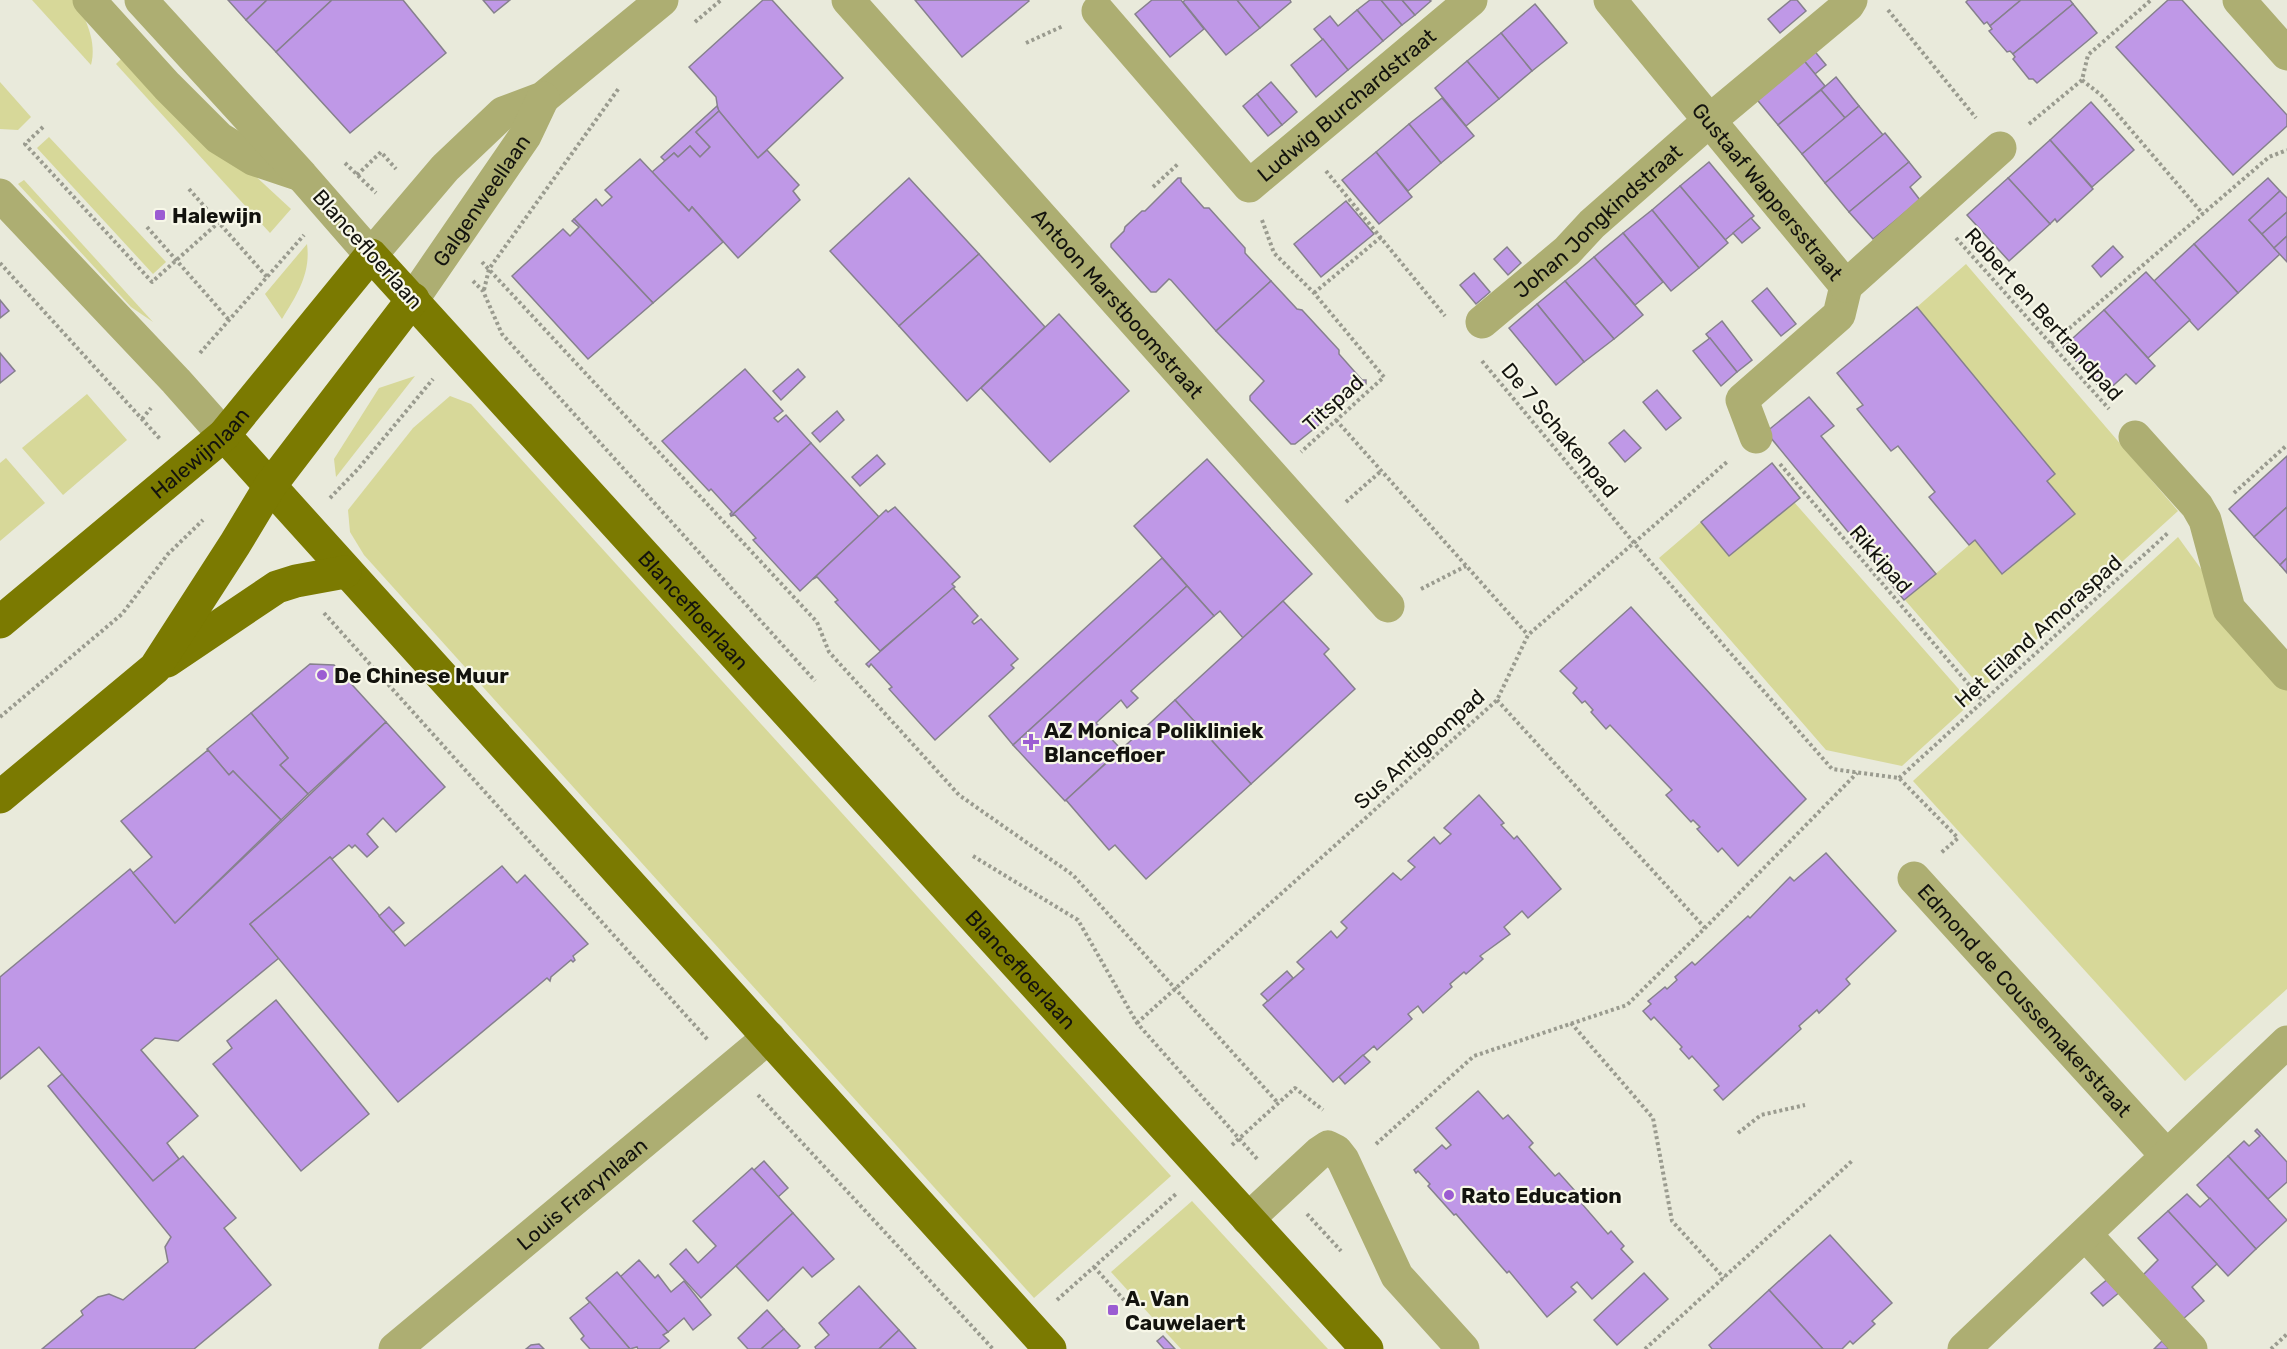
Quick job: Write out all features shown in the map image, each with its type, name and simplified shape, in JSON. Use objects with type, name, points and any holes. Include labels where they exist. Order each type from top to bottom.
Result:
[{"type":"main road","name":"Blancefloerlaan","points":[[371,255],[1366,1349]]},
{"type":"main road","name":"Halewijnlaan","points":[[0,622],[224,435],[371,255]]},
{"type":"main road","points":[[155,669],[270,486],[413,299]]},
{"type":"main road","points":[[224,435],[345,572],[1040,1337]]},
{"type":"main road","points":[[0,797],[155,669],[277,587],[345,572]]},
{"type":"street","points":[[89,0],[167,86],[219,138],[253,159],[302,176]]},
{"type":"street","name":"Blancefloerlaan","points":[[141,0],[371,255]]},
{"type":"street","name":"Galgenweellaan","points":[[371,255],[420,196],[473,139],[503,113],[543,98],[662,0]]},
{"type":"street","name":"Antoon Marstboomstraat","points":[[848,0],[1388,606]]},
{"type":"street","name":"Ludwig Burchardstraat","points":[[1249,186],[1471,0]]},
{"type":"street","name":"Gustaaf Wappersstraat","points":[[1610,0],[1846,285],[1839,315],[1742,400],[1756,437]]},
{"type":"street","name":"Johan Jongkindstraat","points":[[1472,329],[1567,251],[1592,224],[1851,0]]},
{"type":"street","points":[[2239,0],[2287,54]]},
{"type":"street","points":[[1098,11],[1249,186]]},
{"type":"street","name":"Galgenweellaan","points":[[413,299],[525,136],[543,98]]},
{"type":"street","points":[[1846,285],[2000,148]]},
{"type":"street","points":[[0,195],[224,435]]},
{"type":"street","points":[[2135,437],[2201,513],[2229,609],[2287,674]]},
{"type":"street","name":"Edmond de Coussemakerstraat","points":[[1914,878],[2166,1155]]},
{"type":"street","name":"Louis Frarynlaan","points":[[395,1349],[769,1037]]},
{"type":"street","points":[[1964,1349],[2287,1042]]},
{"type":"street","points":[[1248,1219],[1319,1153],[1328,1148],[1336,1151],[1344,1160],[1397,1276],[1463,1349]]},
{"type":"street","points":[[2086,1235],[2191,1349]]},
{"type":"path","points":[[687,29],[721,0]]},
{"type":"path","points":[[1888,9],[2000,148],[2082,80],[2088,55],[2151,0]]},
{"type":"path","points":[[2082,80],[2101,95],[2203,214]]},
{"type":"path","points":[[483,291],[489,269],[620,86]]},
{"type":"path","points":[[43,127],[25,144],[152,282],[218,223]]},
{"type":"path","name":"De 7 Schakenpad","points":[[1302,142],[1381,237],[1472,329],[1634,543]]},
{"type":"path","points":[[2051,344],[2269,157],[2287,150]]},
{"type":"path","name":"Blancefloerlaan","points":[[329,207],[381,152],[420,196]]},
{"type":"path","name":"Titspad","points":[[1249,186],[1274,253],[1314,293],[1384,377],[1274,477]]},
{"type":"path","points":[[189,189],[267,277]]},
{"type":"path","points":[[0,262],[142,419],[329,207]]},
{"type":"path","name":"Robert en Bertrandpad","points":[[1931,211],[2135,437]]},
{"type":"path","points":[[147,227],[229,320]]},
{"type":"path","points":[[458,236],[817,622],[829,652],[959,795],[1072,875],[1278,1103]]},
{"type":"path","points":[[1314,293],[1381,237]]},
{"type":"path","points":[[303,524],[343,486],[458,349],[493,315],[502,334],[818,685]]},
{"type":"path","points":[[1336,420],[1528,635]]},
{"type":"path","name":"Sus Antigoonpad","points":[[1137,1023],[1497,700],[1528,635],[1756,437]]},
{"type":"path","name":"Rikkipad","points":[[1756,437],[1983,701]]},
{"type":"path","name":"Het Eiland Amoraspad","points":[[1899,778],[1983,701],[2201,513],[2287,445]]},
{"type":"path","points":[[1318,527],[1381,471]]},
{"type":"path","points":[[0,717],[122,614],[168,554],[211,512]]},
{"type":"path","points":[[1634,543],[1832,769],[1899,778]]},
{"type":"path","points":[[1388,606],[1466,566]]},
{"type":"path","points":[[350,642],[733,1067],[993,1349]]},
{"type":"path","points":[[1497,700],[1706,928]]},
{"type":"path","points":[[1372,1148],[1474,1056],[1627,1005],[1706,928],[1857,773]]},
{"type":"path","name":"Edmond de Coussemakerstraat","points":[[1899,778],[1958,838],[1914,878]]},
{"type":"path","points":[[967,849],[975,858],[1078,920],[1137,1023],[1282,1186]]},
{"type":"path","points":[[1570,1023],[1653,1118],[1672,1221],[1724,1278]]},
{"type":"path","points":[[1040,1337],[1094,1267],[1295,1088],[1329,1114]]},
{"type":"path","points":[[1738,1133],[1761,1115],[1805,1105]]},
{"type":"path","points":[[1645,1349],[1853,1160]]},
{"type":"path","points":[[1094,1267],[1124,1300]]},
{"type":"path","points":[[2271,1349],[2287,1334]]},
{"type":"green space","points":[[32,0],[75,0],[91,39],[93,48],[91,65]]},
{"type":"green space","points":[[125,55],[291,209],[270,233],[116,64]]},
{"type":"green space","points":[[0,82],[31,117],[18,130],[0,129]]},
{"type":"green space","points":[[49,137],[166,262],[153,274],[37,148]]},
{"type":"green space","points":[[24,180],[153,322],[131,307],[18,184]]},
{"type":"green space","points":[[307,244],[307,265],[302,283],[282,319],[265,294]]},
{"type":"green space","points":[[1966,264],[2178,511],[1982,689],[1905,600],[1975,540],[2003,574],[2075,514],[2047,481],[2055,474],[1917,307]]},
{"type":"green space","points":[[415,376],[336,477],[334,459],[379,388]]},
{"type":"green space","points":[[87,394],[127,440],[63,495],[22,448]]},
{"type":"green space","points":[[450,396],[471,404],[1171,1176],[1034,1298],[364,555],[350,532],[348,510],[413,428]]},
{"type":"green space","points":[[6,458],[45,503],[0,541],[0,463]]},
{"type":"green space","points":[[1794,502],[1971,703],[1902,766],[1826,750],[1659,558],[1701,522],[1729,555]]},
{"type":"green space","points":[[2178,537],[2287,688],[2287,989],[2185,1081],[1913,781]]},
{"type":"green space","points":[[1192,1201],[1328,1349],[1181,1349],[1111,1272]]},
{"type":"building","points":[[228,0],[267,0],[246,20]]},
{"type":"building","points":[[267,0],[332,0],[276,52],[246,20]]},
{"type":"building","points":[[332,0],[403,0],[446,53],[350,133],[276,52]]},
{"type":"building","points":[[483,0],[510,0],[494,13]]},
{"type":"building","points":[[763,0],[772,0],[843,78],[758,158],[718,110],[716,97],[689,67]]},
{"type":"building","points":[[915,0],[1028,0],[1029,1],[962,57]]},
{"type":"building","points":[[1152,0],[1181,0],[1204,29],[1170,57],[1135,14]]},
{"type":"building","points":[[1185,0],[1237,0],[1260,28],[1226,55],[1183,2]]},
{"type":"building","points":[[1237,0],[1290,0],[1291,2],[1260,28]]},
{"type":"building","points":[[1370,0],[1381,0],[1402,25],[1383,41],[1357,10]]},
{"type":"building","points":[[1381,0],[1402,0],[1415,15],[1402,25]]},
{"type":"building","points":[[1402,0],[1429,0],[1431,1],[1415,15]]},
{"type":"building","points":[[1791,0],[1797,0],[1806,11],[1780,33],[1768,19]]},
{"type":"building","points":[[1968,0],[2021,0],[1990,26],[1987,22],[1984,24],[1966,2]]},
{"type":"building","points":[[2021,0],[2070,0],[2073,4],[2013,54],[2010,51],[2007,52],[1989,31],[1992,29],[1990,26]]},
{"type":"building","points":[[2168,0],[2182,0],[2287,115],[2287,126],[2233,175],[2116,47]]},
{"type":"building","points":[[1535,4],[1567,43],[1532,71],[1501,33]]},
{"type":"building","points":[[2073,4],[2097,33],[2037,83],[2029,79],[2013,59],[2015,57],[2013,54]]},
{"type":"building","points":[[1357,10],[1383,41],[1348,70],[1314,29],[1330,16],[1338,26]]},
{"type":"building","points":[[1501,33],[1532,71],[1499,99],[1467,61]]},
{"type":"building","points":[[1323,39],[1348,70],[1316,97],[1291,65]]},
{"type":"building","points":[[1812,48],[1826,65],[1815,74],[1801,57]]},
{"type":"building","points":[[1801,57],[1825,86],[1778,125],[1754,96]]},
{"type":"building","points":[[1467,61],[1499,99],[1466,126],[1435,88]]},
{"type":"building","points":[[1836,77],[1859,106],[1845,118],[1821,90]]},
{"type":"building","points":[[1271,82],[1297,112],[1282,125],[1257,94]]},
{"type":"building","points":[[1821,90],[1845,118],[1802,154],[1778,125]]},
{"type":"building","points":[[1257,94],[1282,125],[1268,136],[1243,106]]},
{"type":"building","points":[[1442,98],[1474,136],[1441,163],[1409,124]]},
{"type":"building","points":[[2091,102],[2134,150],[2092,187],[2050,140]]},
{"type":"building","points":[[717,106],[719,111],[696,132],[710,147],[700,157],[690,146],[678,157],[674,153],[665,161],[661,157]]},
{"type":"building","points":[[1859,106],[1883,135],[1825,183],[1802,154]]},
{"type":"building","points":[[719,111],[758,158],[767,150],[799,185],[793,191],[800,200],[738,258],[692,207],[689,211],[652,172],[674,153],[678,157],[690,146],[700,157],[710,147],[696,132]]},
{"type":"building","points":[[1409,124],[1441,163],[1408,191],[1376,152]]},
{"type":"building","points":[[1885,133],[1909,162],[1849,212],[1825,183]]},
{"type":"building","points":[[2050,140],[2093,189],[2057,222],[2055,219],[2050,224],[2008,178]]},
{"type":"building","points":[[1376,152],[1412,197],[1379,224],[1342,180]]},
{"type":"building","points":[[640,159],[689,211],[692,207],[723,242],[653,303],[574,219],[596,199],[602,206],[612,197],[605,190]]},
{"type":"building","points":[[1709,162],[1754,216],[1725,240],[1680,186]]},
{"type":"building","points":[[1909,162],[1921,177],[1910,187],[1920,200],[1873,239],[1849,212]]},
{"type":"building","points":[[909,178],[979,254],[899,326],[830,251]]},
{"type":"building","points":[[1178,178],[1181,178],[1181,182],[1204,208],[1209,208],[1271,281],[1216,331],[1171,280],[1169,279],[1156,292],[1151,292],[1111,247],[1125,227],[1142,211],[1145,211]]},
{"type":"building","points":[[2008,178],[2050,224],[2009,261],[1967,215]]},
{"type":"building","points":[[2268,178],[2280,191],[2249,220],[2280,254],[2238,293],[2194,244]]},
{"type":"building","points":[[1680,186],[1728,243],[1699,268],[1652,210]]},
{"type":"building","points":[[2280,191],[2287,198],[2287,212],[2262,234],[2249,220]]},
{"type":"building","points":[[1346,201],[1374,234],[1321,277],[1294,244]]},
{"type":"building","points":[[1652,210],[1699,268],[1671,291],[1623,233]]},
{"type":"building","points":[[2287,212],[2287,236],[2274,248],[2262,234]]},
{"type":"building","points":[[1751,218],[1760,228],[1742,243],[1733,233]]},
{"type":"building","points":[[574,219],[653,303],[588,359],[512,276],[563,229],[570,236],[579,227],[572,221]]},
{"type":"building","points":[[1623,233],[1663,282],[1635,305],[1594,257]]},
{"type":"building","points":[[2287,236],[2287,262],[2274,248]]},
{"type":"building","points":[[2194,244],[2238,293],[2198,330],[2154,281]]},
{"type":"building","points":[[2113,246],[2123,257],[2101,277],[2092,266]]},
{"type":"building","points":[[1507,247],[1521,263],[1508,275],[1494,259]]},
{"type":"building","points":[[979,254],[1045,327],[967,401],[899,326]]},
{"type":"building","points":[[1594,257],[1643,315],[1614,339],[1565,281]]},
{"type":"building","points":[[2146,272],[2190,320],[2148,358],[2104,310]]},
{"type":"building","points":[[1474,273],[1490,292],[1476,304],[1460,285]]},
{"type":"building","points":[[1271,281],[1339,350],[1339,354],[1362,380],[1366,380],[1366,384],[1295,444],[1291,444],[1250,400],[1250,396],[1264,381],[1216,331]]},
{"type":"building","points":[[1565,281],[1614,339],[1584,362],[1537,304]]},
{"type":"building","points":[[1767,288],[1796,324],[1781,336],[1752,301]]},
{"type":"building","points":[[0,300],[9,311],[0,318]]},
{"type":"building","points":[[1537,304],[1584,362],[1556,385],[1509,328]]},
{"type":"building","points":[[1917,307],[2055,474],[2047,481],[2075,514],[2002,574],[1975,540],[1969,545],[1929,497],[1935,492],[1898,446],[1891,451],[1857,409],[1863,405],[1837,373]]},
{"type":"building","points":[[2104,310],[2155,366],[2136,384],[2126,374],[2105,393],[2063,347]]},
{"type":"building","points":[[1059,314],[1129,391],[1050,462],[981,388]]},
{"type":"building","points":[[1722,321],[1752,360],[1737,372],[1706,334]]},
{"type":"building","points":[[1710,338],[1737,372],[1721,386],[1693,351]]},
{"type":"building","points":[[0,353],[15,371],[0,383]]},
{"type":"building","points":[[745,369],[783,411],[774,418],[778,422],[786,415],[811,443],[731,516],[732,512],[711,489],[709,491],[662,441]]},
{"type":"building","points":[[798,369],[805,377],[781,400],[773,391]]},
{"type":"building","points":[[1657,390],[1681,418],[1666,430],[1643,402]]},
{"type":"building","points":[[1809,397],[1834,426],[1821,436],[1936,574],[1904,600],[1766,432]]},
{"type":"building","points":[[837,411],[844,420],[820,442],[812,433]]},
{"type":"building","points":[[1624,430],[1641,448],[1625,462],[1609,443]]},
{"type":"building","points":[[811,443],[879,517],[800,591],[753,540],[756,538],[735,515],[731,516]]},
{"type":"building","points":[[877,455],[885,464],[860,486],[852,477]]},
{"type":"building","points":[[2287,456],[2287,507],[2254,537],[2229,509]]},
{"type":"building","points":[[1207,459],[1312,574],[1243,638],[1220,611],[1214,616],[1134,526]]},
{"type":"building","points":[[1772,463],[1800,498],[1729,556],[1701,522]]},
{"type":"building","points":[[895,507],[960,577],[952,584],[955,587],[880,651],[835,602],[838,600],[817,577],[813,579],[886,510],[888,512]]},
{"type":"building","points":[[2287,507],[2287,558],[2280,565],[2254,537]]},
{"type":"building","points":[[1162,558],[1187,586],[1013,745],[989,716]]},
{"type":"building","points":[[2287,558],[2287,573],[2280,565]]},
{"type":"building","points":[[1187,586],[1214,616],[1131,691],[1138,698],[1127,708],[1121,700],[1096,723],[1121,749],[1065,801],[1013,745]]},
{"type":"building","points":[[953,588],[978,616],[972,622],[974,624],[981,619],[1018,659],[1011,665],[1014,668],[935,740],[889,689],[892,687],[871,664],[869,667],[866,664]]},
{"type":"building","points":[[1283,601],[1329,649],[1324,654],[1355,689],[1251,784],[1175,700]]},
{"type":"building","points":[[1631,607],[1806,799],[1738,866],[1722,848],[1718,852],[1697,829],[1700,827],[1693,820],[1691,822],[1666,795],[1672,790],[1610,725],[1606,729],[1591,712],[1593,710],[1585,701],[1582,703],[1573,693],[1577,688],[1560,671]]},
{"type":"building","points":[[310,664],[334,665],[386,722],[308,794],[280,765],[288,758],[251,713]]},
{"type":"building","points":[[1175,700],[1251,784],[1146,879],[1115,845],[1109,850],[1066,800]]},
{"type":"building","points":[[251,713],[288,758],[280,765],[308,794],[281,820],[233,771],[229,775],[207,749]]},
{"type":"building","points":[[386,722],[445,787],[396,832],[383,818],[367,834],[378,847],[367,857],[355,845],[352,848],[349,845],[332,859],[330,857],[250,924],[279,958],[178,1041],[155,1038],[141,1050],[198,1116],[167,1143],[179,1159],[153,1181],[39,1047],[0,1079],[0,977],[130,869],[175,923]]},
{"type":"building","points":[[208,750],[229,775],[233,771],[281,820],[175,923],[133,873],[152,857],[121,821]]},
{"type":"building","points":[[1479,795],[1504,823],[1501,825],[1514,839],[1517,836],[1561,889],[1528,918],[1522,911],[1504,927],[1510,934],[1480,956],[1483,959],[1450,984],[1452,987],[1423,1013],[1418,1006],[1408,1014],[1412,1019],[1377,1050],[1374,1046],[1333,1082],[1263,1005],[1304,969],[1297,962],[1331,931],[1337,938],[1347,928],[1341,922],[1393,873],[1401,880],[1415,867],[1408,861],[1434,837],[1440,844],[1451,834],[1444,828]]},
{"type":"building","points":[[1826,853],[1896,931],[1846,979],[1850,984],[1819,1013],[1817,1010],[1799,1026],[1801,1029],[1723,1100],[1714,1090],[1719,1086],[1692,1056],[1689,1059],[1680,1049],[1682,1047],[1654,1017],[1651,1020],[1643,1011],[1651,1004],[1648,1001],[1665,987],[1667,989],[1677,980],[1675,977],[1692,962],[1695,965],[1748,916],[1750,918],[1790,877],[1794,881]]},
{"type":"building","points":[[330,857],[405,946],[502,866],[517,883],[525,875],[588,944],[573,956],[575,960],[573,962],[571,960],[551,977],[550,981],[547,978],[398,1102],[250,924]]},
{"type":"building","points":[[389,907],[404,923],[393,932],[379,916]]},
{"type":"building","points":[[1287,971],[1293,978],[1268,1001],[1261,994]]},
{"type":"building","points":[[276,1000],[369,1114],[301,1171],[213,1064],[232,1048],[227,1041]]},
{"type":"building","points":[[1363,1055],[1370,1062],[1345,1084],[1339,1077]]},
{"type":"building","points":[[62,1074],[153,1181],[183,1156],[236,1218],[224,1228],[271,1285],[194,1349],[42,1349],[83,1315],[81,1311],[98,1297],[109,1294],[123,1300],[168,1262],[165,1247],[171,1237],[48,1086]]},
{"type":"building","points":[[1478,1091],[1503,1119],[1508,1115],[1533,1143],[1529,1147],[1555,1176],[1559,1173],[1585,1202],[1582,1204],[1608,1234],[1611,1231],[1624,1246],[1621,1249],[1633,1262],[1592,1299],[1577,1282],[1571,1287],[1576,1292],[1547,1317],[1509,1271],[1507,1273],[1456,1214],[1454,1215],[1428,1186],[1430,1184],[1418,1171],[1416,1173],[1414,1170],[1442,1145],[1446,1149],[1451,1145],[1436,1128]]},
{"type":"building","points":[[2257,1129],[2287,1162],[2287,1182],[2268,1199],[2228,1156],[2244,1141],[2249,1146],[2260,1136],[2255,1131]]},
{"type":"building","points":[[2228,1156],[2287,1220],[2256,1249],[2197,1185]]},
{"type":"building","points":[[764,1161],[788,1188],[778,1197],[754,1170]]},
{"type":"building","points":[[752,1168],[793,1213],[701,1298],[670,1264],[686,1249],[698,1263],[716,1246],[693,1221]]},
{"type":"building","points":[[2187,1194],[2200,1207],[2210,1198],[2256,1249],[2228,1276],[2168,1211]]},
{"type":"building","points":[[2168,1211],[2217,1264],[2192,1287],[2204,1301],[2183,1319],[2143,1275],[2158,1260],[2138,1238]]},
{"type":"building","points":[[793,1213],[834,1259],[812,1277],[803,1267],[768,1301],[736,1266]]},
{"type":"building","points":[[1830,1235],[1892,1303],[1872,1321],[1875,1324],[1853,1344],[1850,1341],[1842,1349],[1823,1349],[1769,1290]]},
{"type":"building","points":[[639,1260],[655,1278],[658,1275],[671,1292],[684,1281],[711,1315],[693,1330],[684,1318],[668,1332],[620,1277]]},
{"type":"building","points":[[617,1272],[668,1332],[663,1335],[669,1341],[659,1349],[638,1349],[637,1347],[630,1349],[586,1298]]},
{"type":"building","points":[[1644,1273],[1668,1299],[1617,1345],[1594,1320]]},
{"type":"building","points":[[2109,1278],[2121,1291],[2103,1306],[2091,1293]]},
{"type":"building","points":[[859,1286],[899,1330],[879,1349],[816,1349],[815,1347],[829,1335],[819,1323]]},
{"type":"building","points":[[1769,1290],[1823,1349],[1712,1349],[1709,1345]]},
{"type":"building","points":[[590,1302],[630,1349],[590,1349],[581,1339],[584,1336],[570,1318]]},
{"type":"building","points":[[767,1310],[784,1329],[761,1349],[748,1349],[738,1338]]},
{"type":"building","points":[[784,1329],[800,1346],[797,1349],[761,1349]]},
{"type":"building","points":[[899,1330],[916,1349],[879,1349]]},
{"type":"building","points":[[1163,1336],[1175,1349],[1164,1349],[1157,1341]]},
{"type":"building","points":[[2162,1341],[2169,1349],[2154,1349]]},
{"type":"building","points":[[539,1344],[544,1349],[526,1349],[531,1345]]},
{"type":"place","name":"Halewijn","points":[[160,215]]},
{"type":"place","name":"De Chinese Muur","points":[[322,675]]},
{"type":"place","name":"AZ Monica Polikliniek Blancefloer","points":[[1031,742]]},
{"type":"place","name":"Rato Education","points":[[1449,1195]]},
{"type":"place","name":"A. Van Cauwelaert","points":[[1113,1310]]}]
